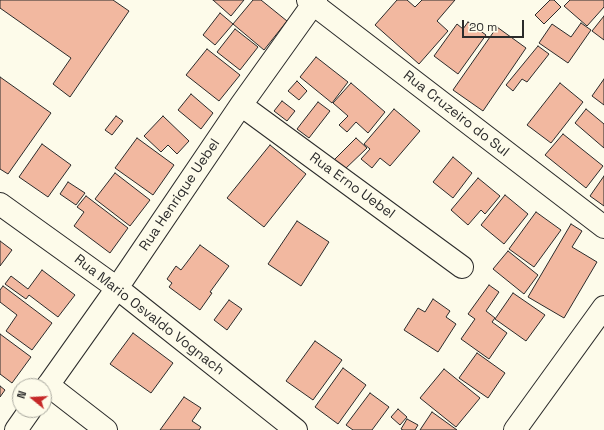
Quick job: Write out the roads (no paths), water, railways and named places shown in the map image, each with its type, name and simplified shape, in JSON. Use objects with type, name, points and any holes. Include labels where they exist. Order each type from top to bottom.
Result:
[{"type":"street","name":"Rua Henrique Uebel","points":[[52,380],[117,288],[313,1]]},
{"type":"street","name":"Rua Cruzeiro do Sul","points":[[313,1],[604,227]]},
{"type":"street","name":"Rua Erno Uebel","points":[[241,105],[462,267]]},
{"type":"street","name":"Rua Mario Osvaldo Vognach","points":[[0,204],[117,288],[296,430]]},
{"type":"street","points":[[515,430],[604,307]]},
{"type":"street","points":[[52,392],[106,430]]},
{"type":"street","points":[[16,430],[24,418]]}]
